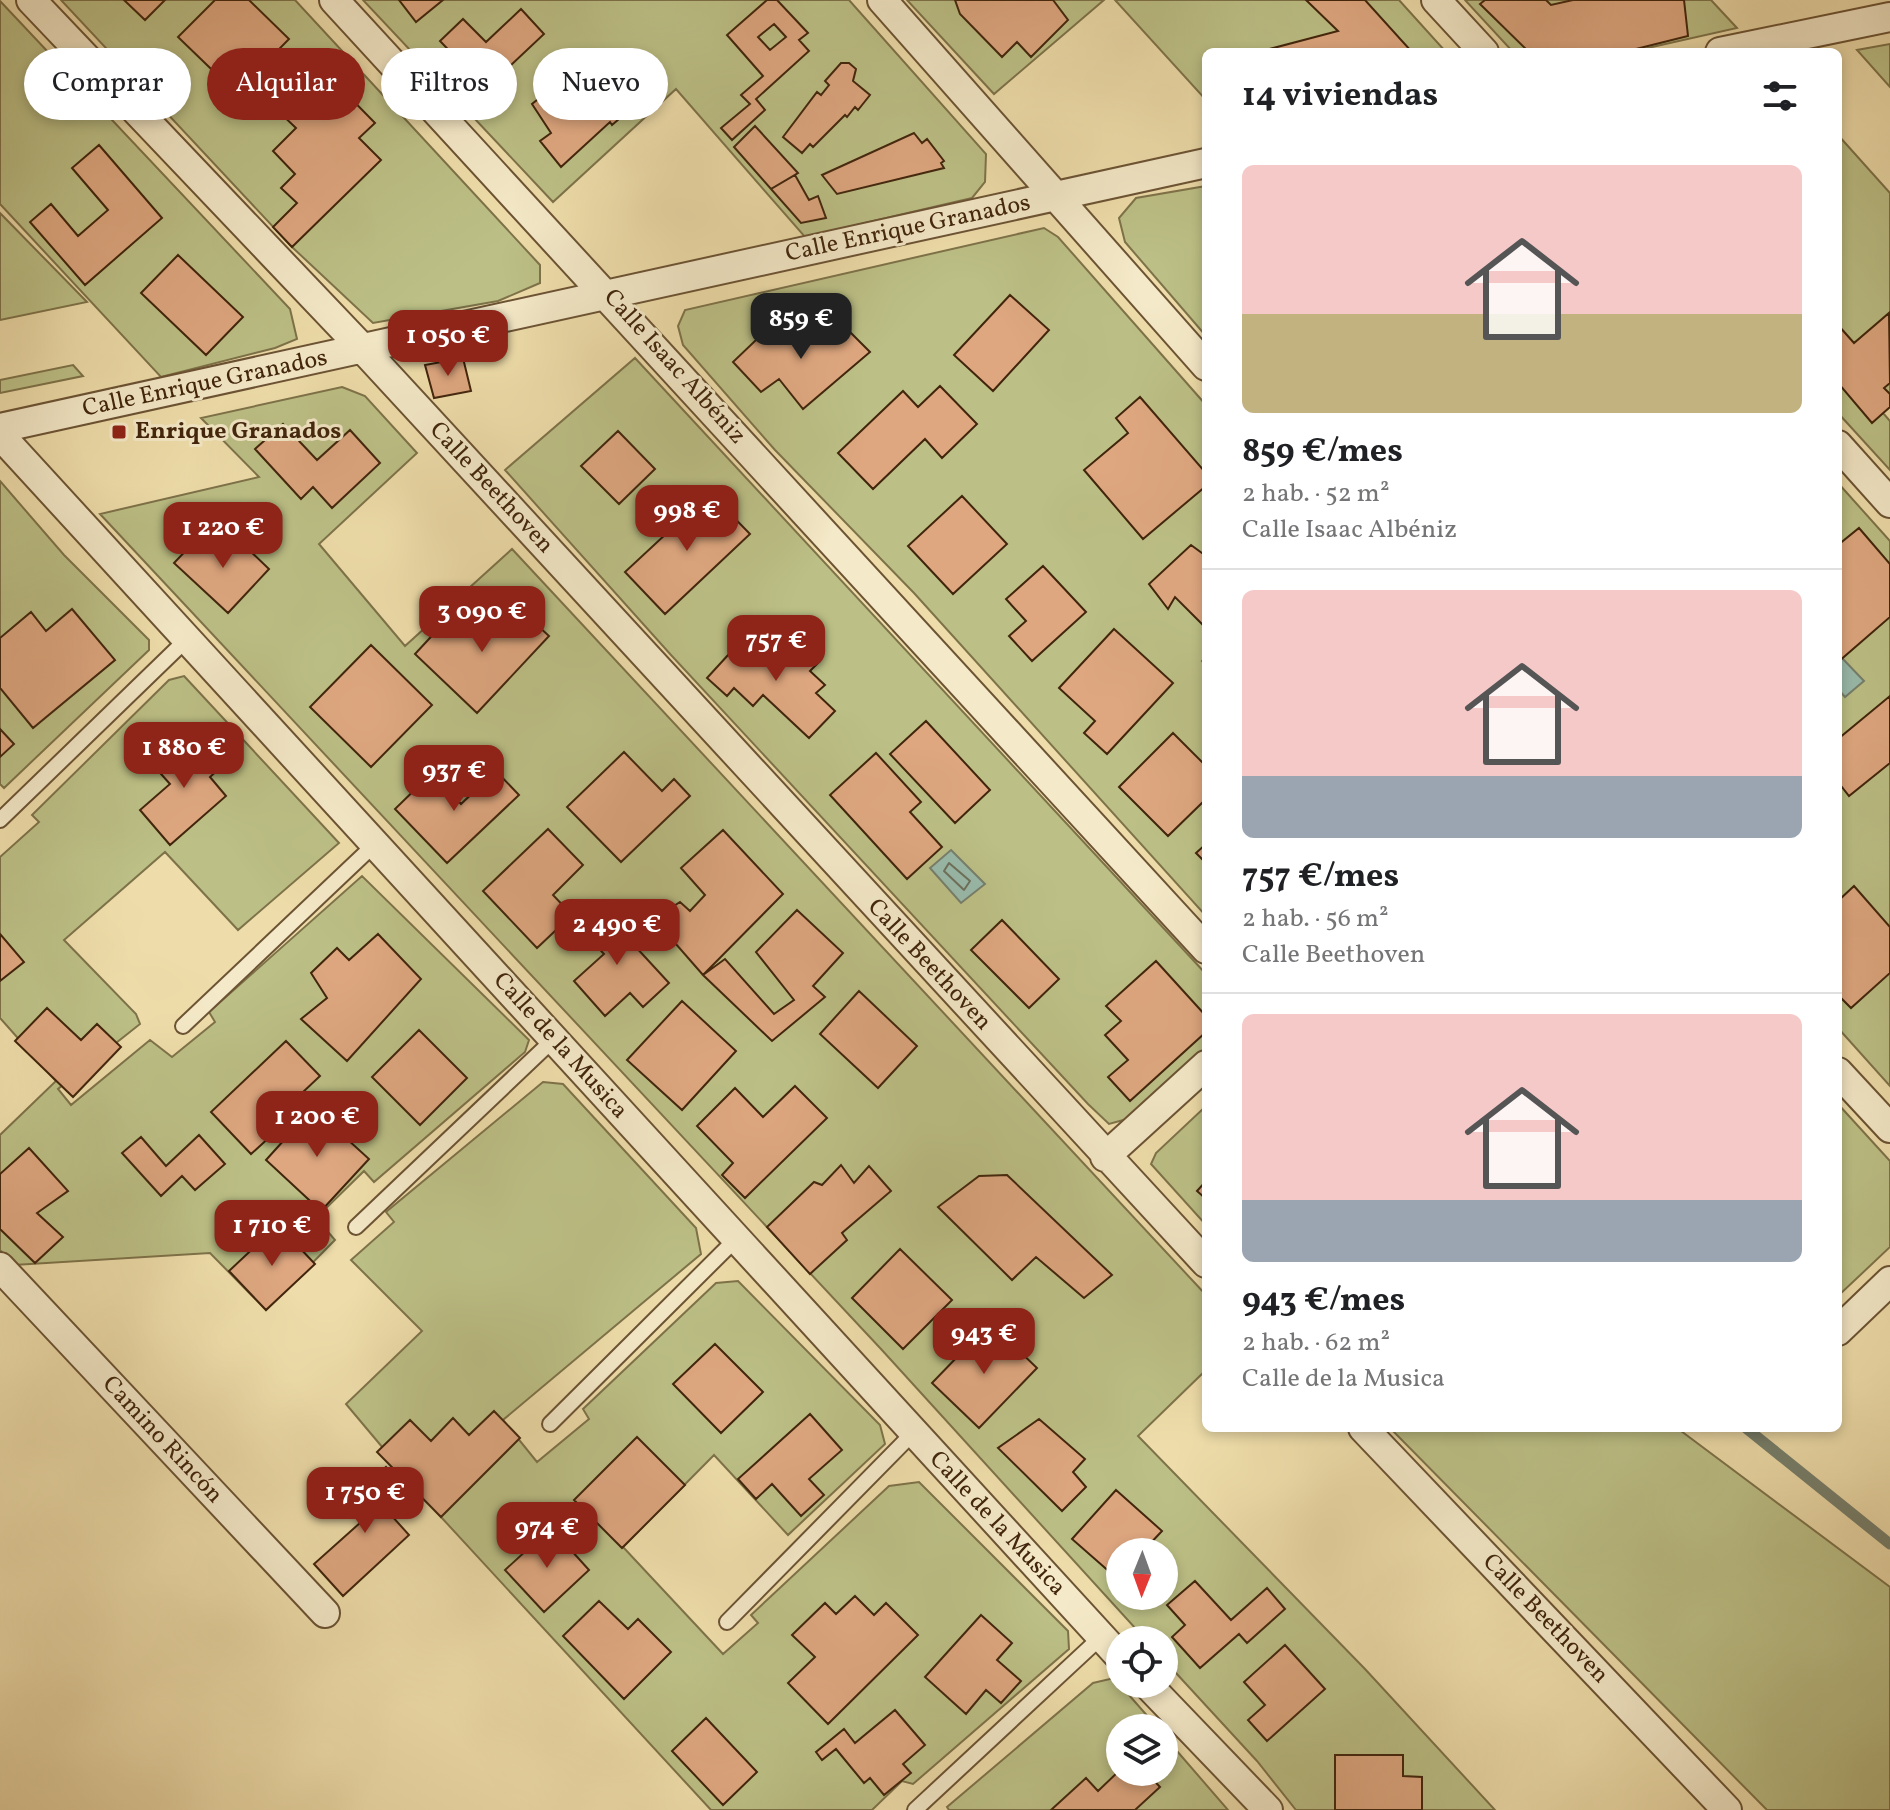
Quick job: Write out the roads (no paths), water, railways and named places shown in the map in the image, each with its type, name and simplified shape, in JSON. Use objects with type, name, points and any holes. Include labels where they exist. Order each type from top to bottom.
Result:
[{"type":"street","name":"Calle Beethoven","points":[[31,0],[363,349],[1202,1259]]},
{"type":"street","name":"Calle Isaac Albéniz","points":[[334,0],[1202,945]]},
{"type":"street","points":[[882,0],[1202,361]]},
{"type":"street","points":[[1436,0],[1480,48]]},
{"type":"street","points":[[1739,48],[1890,17]]},
{"type":"street","name":"Calle Enrique Granados","points":[[0,428],[1202,164]]},
{"type":"street","name":"Calle de la Musica","points":[[0,435],[1106,1642]]},
{"type":"street","points":[[1842,449],[1890,503]]},
{"type":"street","points":[[1105,1157],[1202,1069]]},
{"type":"street","points":[[1842,1076],[1890,1128]]},
{"type":"street","name":"Camino Rincón","points":[[0,1267],[325,1613]]},
{"type":"street","points":[[1842,1327],[1890,1281]]},
{"type":"street","name":"Calle Beethoven","points":[[1367,1432],[1727,1810]]},
{"type":"street","points":[[1160,1698],[1268,1810]]},
{"type":"lane","points":[[0,820],[187,639]]},
{"type":"lane","points":[[183,1026],[375,844]]},
{"type":"lane","points":[[356,1227],[554,1039]]},
{"type":"lane","points":[[550,1424],[736,1239]]},
{"type":"lane","points":[[727,1622],[914,1432]]},
{"type":"lane","points":[[915,1810],[1106,1651]]},
{"type":"water","points":[[1842,658],[1864,681],[1845,697],[1842,694]]},
{"type":"water","points":[[951,850],[985,884],[961,903],[930,868]]},
{"type":"waterway","points":[[1751,1432],[1890,1544]]},
{"type":"place","name":"Enrique Granados","points":[[119,432]]}]
